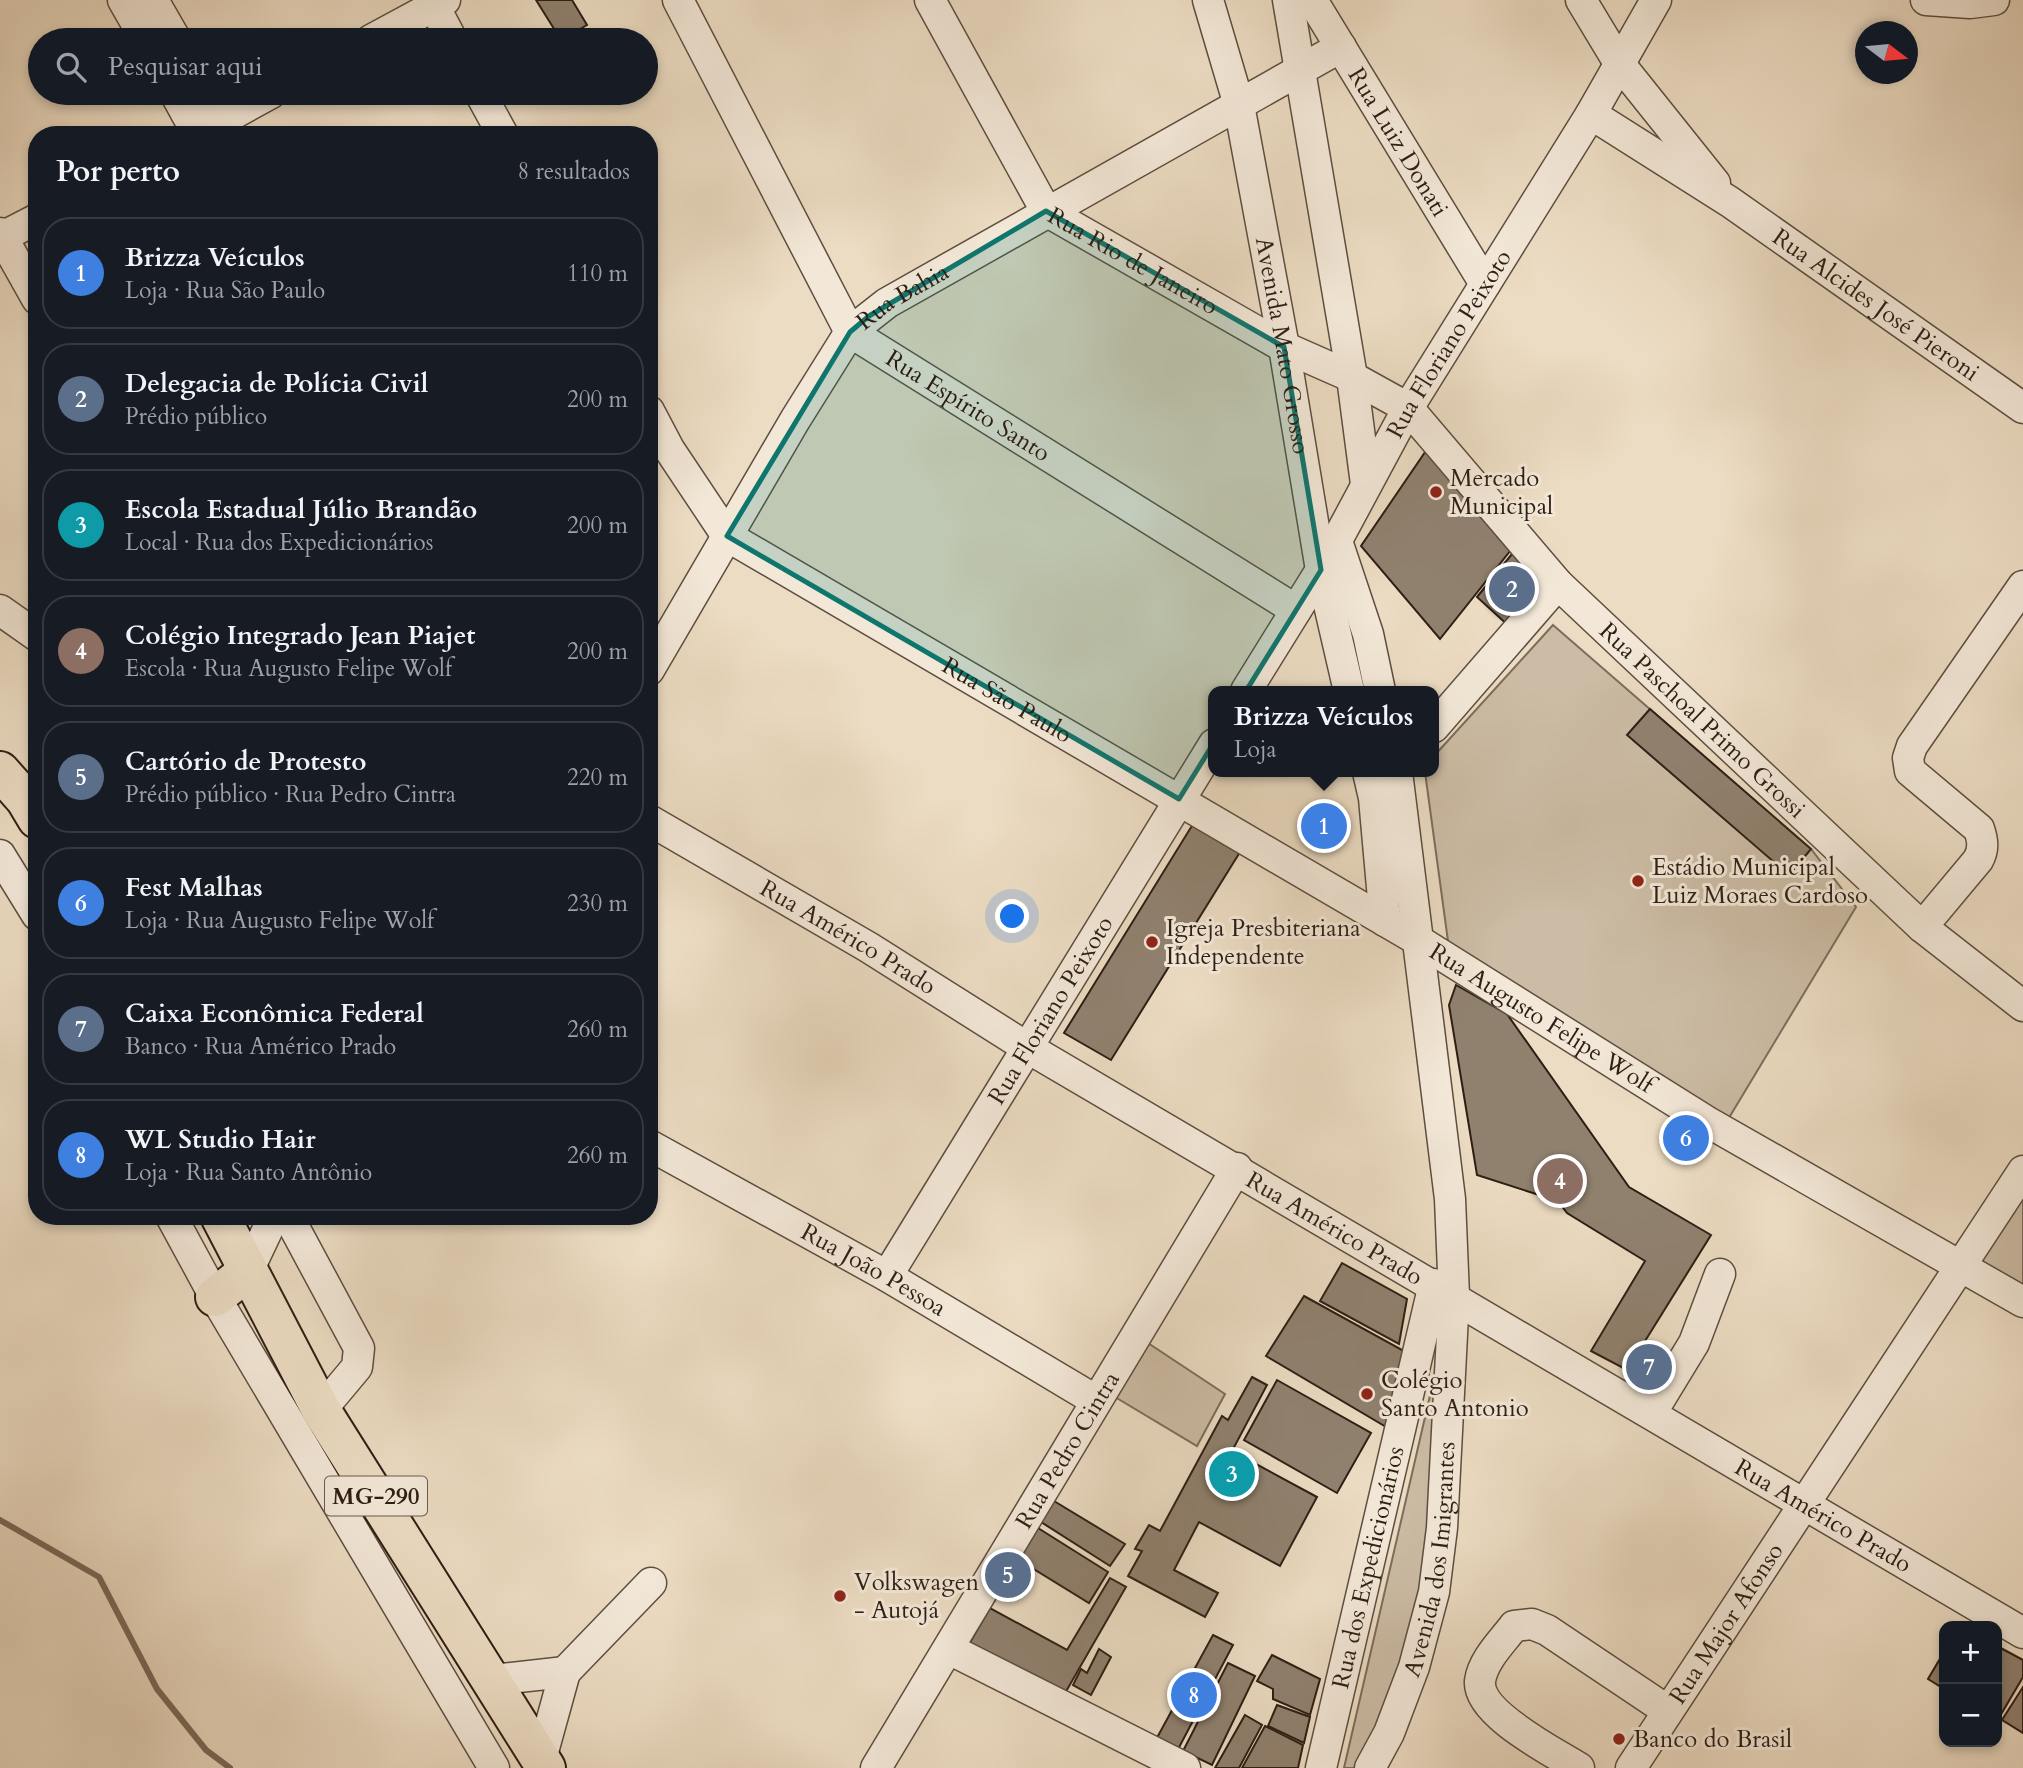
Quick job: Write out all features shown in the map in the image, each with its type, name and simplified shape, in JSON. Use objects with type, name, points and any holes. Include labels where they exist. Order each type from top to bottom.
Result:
[{"type":"highway","points":[[0,771],[28,802]]},
{"type":"highway","name":"MG-290","points":[[225,1225],[321,1410],[543,1764]]},
{"type":"highway","points":[[215,1297],[248,1271]]},
{"type":"street","points":[[123,0],[139,28]]},
{"type":"street","points":[[153,0],[169,28]]},
{"type":"street","points":[[678,0],[850,332]]},
{"type":"street","name":"Rua Rio de Janeiro","points":[[930,0],[1046,211],[1284,346],[1352,377],[1408,408]]},
{"type":"street","name":"Avenida Mato Grosso","points":[[1208,0],[1238,105],[1284,346],[1321,570],[1348,686]]},
{"type":"street","points":[[1288,0],[1352,377],[1366,484]]},
{"type":"street","name":"Rua Luiz Donati","points":[[1312,0],[1485,284]]},
{"type":"street","name":"Rua Alcides José Pieroni","points":[[1581,0],[1619,63],[1730,202]]},
{"type":"street","name":"Rua Floriano Peixoto","points":[[1249,686],[1321,570],[1408,408],[1591,114],[1656,0]]},
{"type":"street","points":[[1926,0],[1970,3],[1994,0]]},
{"type":"street","points":[[392,28],[437,2],[448,28]]},
{"type":"street","name":"Rua Bahia","points":[[658,655],[850,332],[887,303],[1341,47]]},
{"type":"street","points":[[185,105],[204,126]]},
{"type":"street","points":[[207,105],[208,126]]},
{"type":"street","points":[[216,126],[251,105]]},
{"type":"street","points":[[487,105],[498,126]]},
{"type":"street","name":"Rua Alcides José Pieroni","points":[[1591,114],[1730,202],[2023,408]]},
{"type":"street","points":[[28,223],[1,236],[28,283]]},
{"type":"street","name":"Rua Espírito Santo","points":[[850,332],[1296,610]]},
{"type":"street","name":"Rua Paschoal Primo Grossi","points":[[1408,408],[1558,584],[1922,927],[2023,1006]]},
{"type":"street","name":"Rua São Paulo","points":[[658,427],[727,536],[1416,939]]},
{"type":"street","points":[[1337,541],[1368,634],[1379,686]]},
{"type":"street","points":[[1439,721],[1558,584]]},
{"type":"street","points":[[1922,927],[1978,860],[1983,840],[1979,829],[1910,771],[1908,758],[1912,746],[2023,586]]},
{"type":"street","points":[[0,610],[28,630]]},
{"type":"street","name":"Rua Floriano Peixoto","points":[[887,1276],[1208,753]]},
{"type":"street","points":[[1385,921],[1371,785],[1387,777]]},
{"type":"street","points":[[1398,777],[1450,1199],[1444,1290]]},
{"type":"street","name":"Rua Américo Prado","points":[[658,825],[868,947],[1028,1048],[1237,1168],[2023,1633]]},
{"type":"street","points":[[0,855],[28,900]]},
{"type":"street","name":"Rua Augusto Felipe Wolf","points":[[1416,939],[1706,1121],[2023,1302]]},
{"type":"street","name":"Rua João Pessoa","points":[[658,1150],[887,1276],[1095,1400]]},
{"type":"street","name":"Rua Pedro Cintra","points":[[876,1768],[1237,1168]]},
{"type":"street","name":"Rua Major Afonso","points":[[1631,1768],[2023,1171]]},
{"type":"street","points":[[176,1225],[215,1297],[494,1768]]},
{"type":"street","points":[[248,1271],[270,1225]]},
{"type":"street","points":[[293,1225],[359,1348],[357,1367],[321,1410]]},
{"type":"street","points":[[1652,1412],[1695,1343],[1720,1274]]},
{"type":"street","name":"Rua dos Expedicionários","points":[[1321,1768],[1444,1290]]},
{"type":"street","name":"Avenida dos Imigrantes","points":[[1370,1768],[1390,1734],[1414,1667],[1434,1592],[1451,1388],[1444,1290]]},
{"type":"street","points":[[543,1764],[565,1672],[651,1583]]},
{"type":"street","points":[[1579,1768],[1494,1713],[1483,1698],[1480,1682],[1486,1663],[1514,1626],[1532,1624],[1547,1630],[1668,1710]]},
{"type":"street","points":[[949,1649],[1185,1768]]},
{"type":"street","points":[[492,1680],[565,1672]]},
{"type":"highlighted area","points":[[1046,211],[1284,347],[1321,570],[1179,799],[727,536],[850,332],[869,316]]},
{"type":"shaded area","name":"Estádio Municipal Luiz Moraes Cardoso","points":[[1553,625],[1811,849],[1856,907],[1724,1126],[1450,956],[1426,777],[1439,777],[1439,750]]},
{"type":"shaded area","points":[[2023,1171],[2023,1302],[1959,1265]]},
{"type":"shaded area","points":[[1450,1309],[1441,1586],[1367,1768],[1344,1768]]},
{"type":"shaded area","points":[[1148,1343],[1225,1394],[1197,1446],[1115,1397]]},
{"type":"building","points":[[536,0],[572,0],[587,25],[582,28],[554,28]]},
{"type":"building","name":"Mercado Municipal","points":[[1432,442],[1518,541],[1440,639],[1361,546]]},
{"type":"building","points":[[1516,549],[1548,582],[1511,628],[1477,597]]},
{"type":"building","points":[[1650,709],[1811,849],[1789,875],[1627,735]]},
{"type":"building","name":"Igreja Presbiteriana Independente","points":[[1193,824],[1240,852],[1111,1060],[1064,1033]]},
{"type":"building","points":[[1456,985],[1507,1014],[1629,1187],[1711,1235],[1627,1370],[1591,1351],[1645,1261],[1567,1213],[1558,1201],[1477,1175],[1449,1005]]},
{"type":"building","points":[[1342,1263],[1407,1299],[1399,1344],[1320,1301]]},
{"type":"building","name":"Colégio Santo Antonio","points":[[1304,1296],[1413,1356],[1393,1431],[1266,1356]]},
{"type":"building","points":[[1252,1377],[1267,1385],[1232,1451],[1317,1497],[1280,1566],[1199,1522],[1174,1570],[1218,1593],[1205,1617],[1128,1576],[1142,1551],[1135,1549],[1149,1525],[1160,1531],[1222,1416],[1228,1420]]},
{"type":"building","points":[[1277,1380],[1371,1433],[1337,1493],[1244,1440]]},
{"type":"building","points":[[1054,1501],[1125,1544],[1110,1566],[1041,1522]]},
{"type":"building","points":[[1038,1528],[1108,1572],[1089,1603],[1019,1560]]},
{"type":"building","points":[[1110,1578],[1126,1587],[1064,1695],[969,1644],[990,1608],[1067,1650]]},
{"type":"building","points":[[1213,1635],[1233,1645],[1175,1755],[1153,1745]]},
{"type":"building","points":[[1099,1649],[1111,1657],[1091,1695],[1073,1685],[1081,1669],[1087,1673]]},
{"type":"building","points":[[2002,1649],[2023,1660],[2023,1677],[2002,1713]]},
{"type":"building","points":[[1272,1655],[1320,1679],[1310,1715],[1273,1699],[1273,1689],[1257,1681]]},
{"type":"building","points":[[1939,1660],[1939,1686],[1928,1679]]},
{"type":"building","points":[[1228,1663],[1255,1676],[1212,1765],[1183,1751]]},
{"type":"building","points":[[2023,1687],[2023,1733],[2002,1720]]},
{"type":"building","points":[[1277,1705],[1310,1717],[1304,1743],[1268,1726]]},
{"type":"building","points":[[1245,1715],[1262,1725],[1239,1768],[1215,1768]]},
{"type":"building","points":[[1265,1726],[1303,1745],[1298,1768],[1242,1768]]},
{"type":"waterway","points":[[0,1520],[99,1577],[157,1689],[206,1750],[230,1768]]},
{"type":"place","name":"Mercado Municipal","points":[[1436,492]]},
{"type":"place","name":"Delegacia de Polícia Civil","points":[[1512,589]]},
{"type":"place","name":"Brizza Veículos","points":[[1324,826]]},
{"type":"place","name":"Estádio Municipal Luiz Moraes Cardoso","points":[[1638,881]]},
{"type":"place","name":"Igreja Presbiteriana Independente","points":[[1152,942]]},
{"type":"place","name":"Fest Malhas","points":[[1686,1138]]},
{"type":"place","name":"Colégio Integrado Jean Piajet","points":[[1560,1181]]},
{"type":"place","name":"Caixa Econômica Federal","points":[[1649,1367]]},
{"type":"place","name":"Colégio Santo Antonio","points":[[1367,1394]]},
{"type":"place","name":"Escola Estadual Júlio Brandão","points":[[1232,1474]]},
{"type":"place","name":"Cartório de Protesto","points":[[1008,1575]]},
{"type":"place","name":"Volkswagen - Autojá","points":[[840,1596]]},
{"type":"place","name":"WL Studio Hair","points":[[1194,1695]]},
{"type":"place","name":"Banco do Brasil","points":[[1619,1739]]}]
